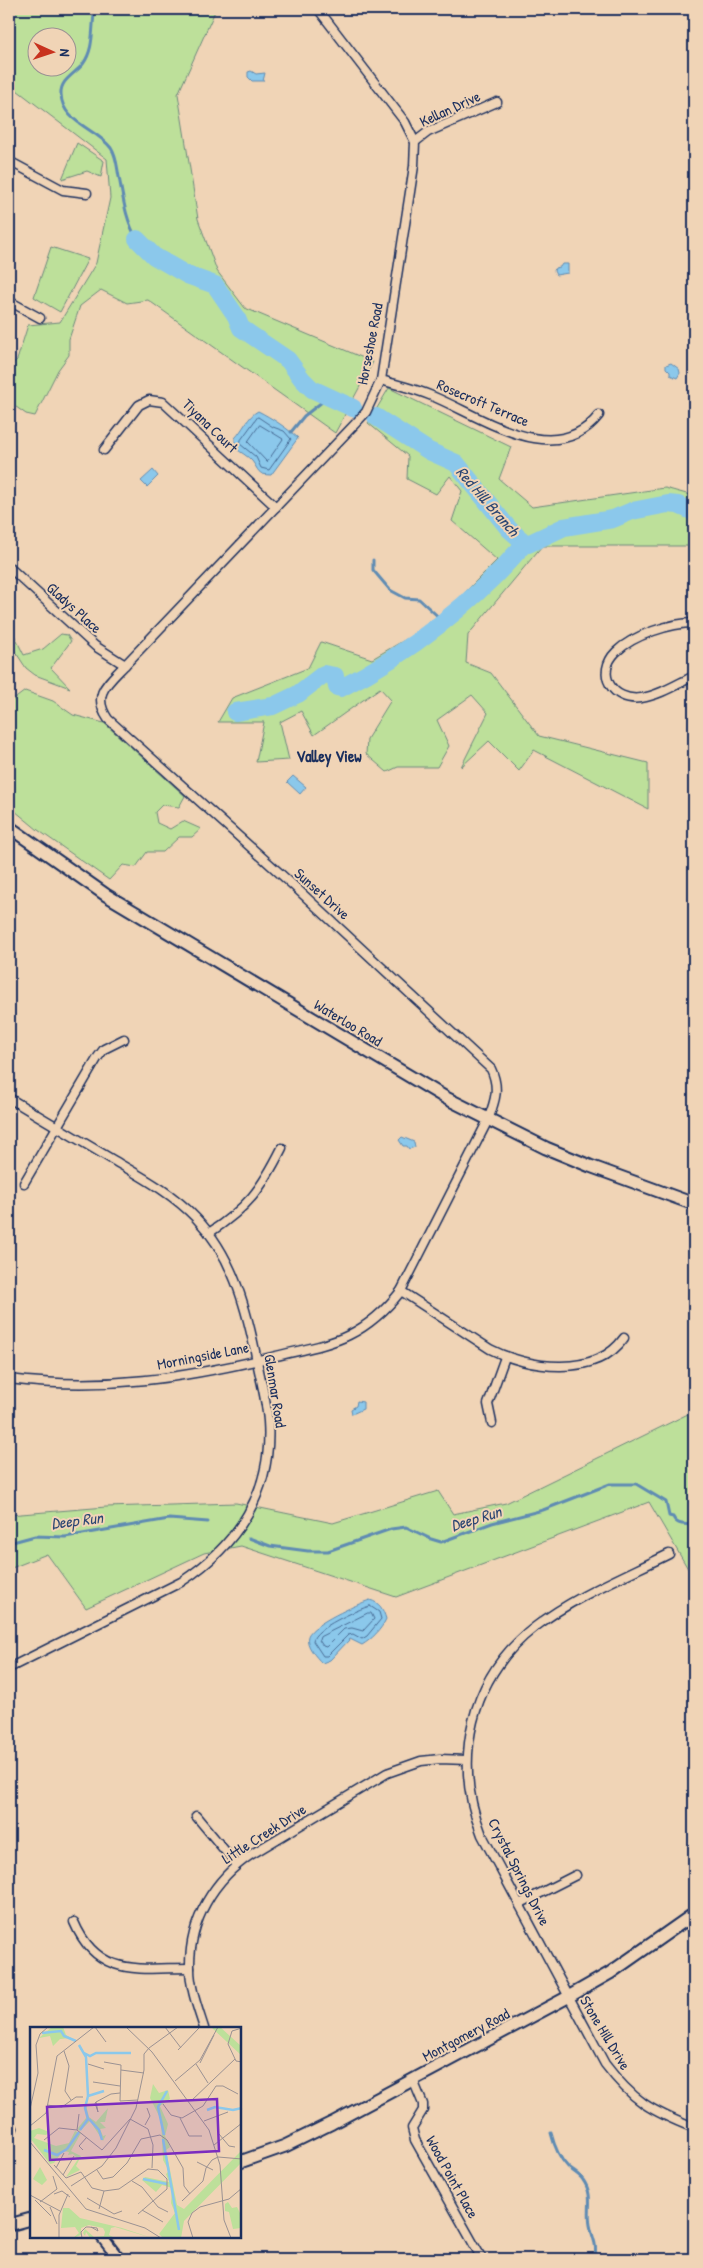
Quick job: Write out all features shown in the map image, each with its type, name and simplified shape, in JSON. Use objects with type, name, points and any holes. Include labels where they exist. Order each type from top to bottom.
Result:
[{"type":"main road","name":"Waterloo Road","points":[[9,827],[62,866],[112,899],[398,1070],[488,1120],[590,1166],[694,1204]]},
{"type":"main road","name":"Montgomery Road","points":[[241,2162],[285,2146],[568,1997],[610,1973],[690,1918]]},
{"type":"main road","points":[[9,2225],[30,2219]]},
{"type":"street","points":[[318,9],[405,122],[415,142]]},
{"type":"street","name":"Kellan Drive","points":[[415,142],[428,132],[497,102]]},
{"type":"street","name":"Horseshoe Road","points":[[100,701],[106,686],[360,418],[374,397],[381,380],[414,166],[415,142]]},
{"type":"street","points":[[9,161],[63,190],[87,193]]},
{"type":"street","points":[[9,301],[40,318]]},
{"type":"street","name":"Rosecroft Terrace","points":[[381,380],[431,395],[523,437],[544,439],[578,434],[591,425],[599,415]]},
{"type":"street","name":"Tiyana Court","points":[[104,450],[139,405],[150,400],[163,402],[276,507]]},
{"type":"street","name":"Gladys Place","points":[[9,568],[95,646],[125,665]]},
{"type":"street","points":[[694,623],[672,624],[626,644],[610,659],[608,678],[611,688],[617,694],[633,699],[654,696],[694,676]]},
{"type":"street","name":"Sunset Drive","points":[[100,701],[102,710],[108,718],[294,886],[491,1069],[496,1079],[497,1090],[488,1120]]},
{"type":"street","points":[[24,1183],[104,1048],[124,1039]]},
{"type":"street","name":"Glenmar Road","points":[[9,1098],[175,1198],[209,1234],[234,1276],[246,1311],[268,1421],[265,1465],[259,1489],[250,1512],[225,1547],[205,1566],[181,1582],[9,1668]]},
{"type":"street","name":"Morningside Lane","points":[[9,1379],[77,1384],[122,1383],[198,1374],[331,1342],[348,1336],[376,1318],[401,1291],[488,1120]]},
{"type":"street","points":[[209,1234],[248,1203],[269,1174],[282,1148]]},
{"type":"street","points":[[401,1291],[506,1357],[540,1365],[577,1364],[608,1354],[618,1347],[624,1338]]},
{"type":"street","points":[[492,1423],[488,1404],[506,1357]]},
{"type":"street","name":"Crystal Springs Drive","points":[[568,1997],[482,1835],[474,1814],[468,1786],[467,1760],[471,1729],[484,1690],[500,1662],[522,1638],[548,1618],[569,1606],[669,1554]]},
{"type":"street","name":"Little Creek Drive","points":[[204,2027],[193,1990],[190,1968],[192,1946],[202,1909],[221,1879],[236,1864],[386,1773],[421,1761],[440,1759],[467,1760]]},
{"type":"street","points":[[196,1816],[236,1864]]},
{"type":"street","points":[[519,1904],[576,1875]]},
{"type":"street","points":[[690,1918],[694,1930]]},
{"type":"street","points":[[74,1922],[81,1939],[88,1948],[110,1963],[124,1968],[190,1968]]},
{"type":"street","name":"Stone Hill Drive","points":[[568,1997],[604,2064],[632,2096],[659,2114],[694,2128]]},
{"type":"street","name":"Wood Point Place","points":[[413,2080],[424,2104],[423,2110],[412,2128],[415,2140],[482,2259]]},
{"type":"street","points":[[103,2238],[119,2259]]},
{"type":"green space","points":[[9,9],[216,9],[178,94],[198,219],[217,271],[245,308],[373,362],[335,433],[148,300],[127,303],[101,290],[80,306],[69,339],[69,355],[58,370],[35,416],[26,414],[9,402],[9,366],[17,360],[28,325],[60,322],[96,263],[110,198],[107,159],[9,84]]},
{"type":"green space","points":[[77,143],[104,161],[101,177],[87,171],[62,179]]},
{"type":"green space","points":[[51,247],[88,259],[60,312],[34,297]]},
{"type":"green space","points":[[389,388],[511,447],[499,479],[532,507],[665,488],[694,496],[694,546],[542,546],[468,635],[466,663],[491,673],[539,736],[648,763],[648,809],[534,750],[519,771],[489,741],[461,767],[488,713],[472,695],[437,720],[449,746],[437,767],[398,767],[387,772],[366,754],[367,739],[391,700],[380,688],[314,735],[301,711],[280,722],[289,760],[256,762],[264,722],[218,722],[232,698],[308,668],[321,642],[372,659],[435,622],[497,560],[452,521],[462,491],[450,476],[436,494],[407,479],[408,456],[368,423]]},
{"type":"green space","points":[[9,625],[24,655],[43,649],[61,634],[67,635],[71,641],[51,668],[70,688],[35,675],[26,668],[9,642]]},
{"type":"green space","points":[[25,691],[53,701],[73,715],[104,723],[185,796],[179,807],[162,805],[155,812],[157,823],[170,829],[183,821],[201,829],[192,837],[179,837],[163,852],[147,852],[136,867],[123,865],[109,880],[38,830],[9,806],[9,703]]},
{"type":"green space","points":[[694,1411],[694,1579],[649,1502],[396,1597],[241,1546],[204,1553],[86,1608],[47,1554],[9,1569],[9,1515],[106,1507],[236,1503],[333,1523],[438,1491],[453,1514],[506,1503]]},
{"type":"water","points":[[251,71],[256,74],[265,73],[263,81],[252,81],[248,77],[248,72]]},
{"type":"water","points":[[562,264],[568,264],[568,273],[556,275],[555,268],[560,267]]},
{"type":"water","points":[[671,363],[679,369],[680,373],[677,378],[670,375],[666,368],[666,365]]},
{"type":"water","points":[[258,411],[279,423],[298,438],[271,475],[261,473],[250,459],[235,448],[235,438],[251,416]]},
{"type":"water","points":[[153,470],[158,476],[147,487],[141,481]]},
{"type":"water","points":[[293,776],[306,787],[300,794],[287,782]]},
{"type":"water","points":[[402,1137],[414,1142],[415,1147],[409,1149],[407,1146],[403,1146],[399,1140]]},
{"type":"water","points":[[357,1401],[363,1402],[363,1409],[352,1414],[351,1409],[356,1406]]},
{"type":"water","points":[[370,1600],[381,1607],[384,1612],[386,1619],[379,1630],[362,1645],[350,1639],[330,1660],[322,1663],[308,1643],[307,1639],[311,1631],[336,1615]]},
{"type":"waterway","name":"Red Hill Branch","points":[[95,9],[91,44],[87,58],[80,68],[65,81],[61,94],[63,104],[73,119],[105,141],[113,151],[128,217],[137,239]]},
{"type":"waterway","name":"Red Hill Branch","points":[[137,239],[154,256],[187,275],[215,285],[236,316],[241,328],[288,360],[312,389],[353,408]]},
{"type":"waterway","points":[[291,432],[304,416],[326,397]]},
{"type":"waterway","name":"Red Hill Branch","points":[[376,417],[429,451],[456,463],[509,529],[528,544],[564,527],[613,519],[632,511],[668,504],[678,505],[694,512]]},
{"type":"waterway","points":[[235,712],[273,706],[298,694],[324,674],[335,676],[337,687],[341,688],[366,674],[391,659],[440,624],[485,585],[525,543]]},
{"type":"waterway","points":[[373,560],[373,570],[390,590],[405,598],[419,599],[444,622]]},
{"type":"waterway","name":"Deep Run","points":[[249,1538],[270,1546],[308,1551],[328,1551],[391,1529],[406,1527],[441,1542],[492,1523],[543,1510],[610,1484],[636,1484],[666,1502],[669,1516],[673,1517],[677,1522],[694,1526]]},
{"type":"waterway","name":"Deep Run","points":[[9,1543],[35,1536],[65,1537],[169,1519],[208,1522]]},
{"type":"waterway","points":[[551,2133],[555,2147],[562,2160],[581,2178],[588,2191],[590,2202],[589,2219],[595,2244],[595,2259]]},
{"type":"district","name":"Valley View","points":[[329,756]]}]
